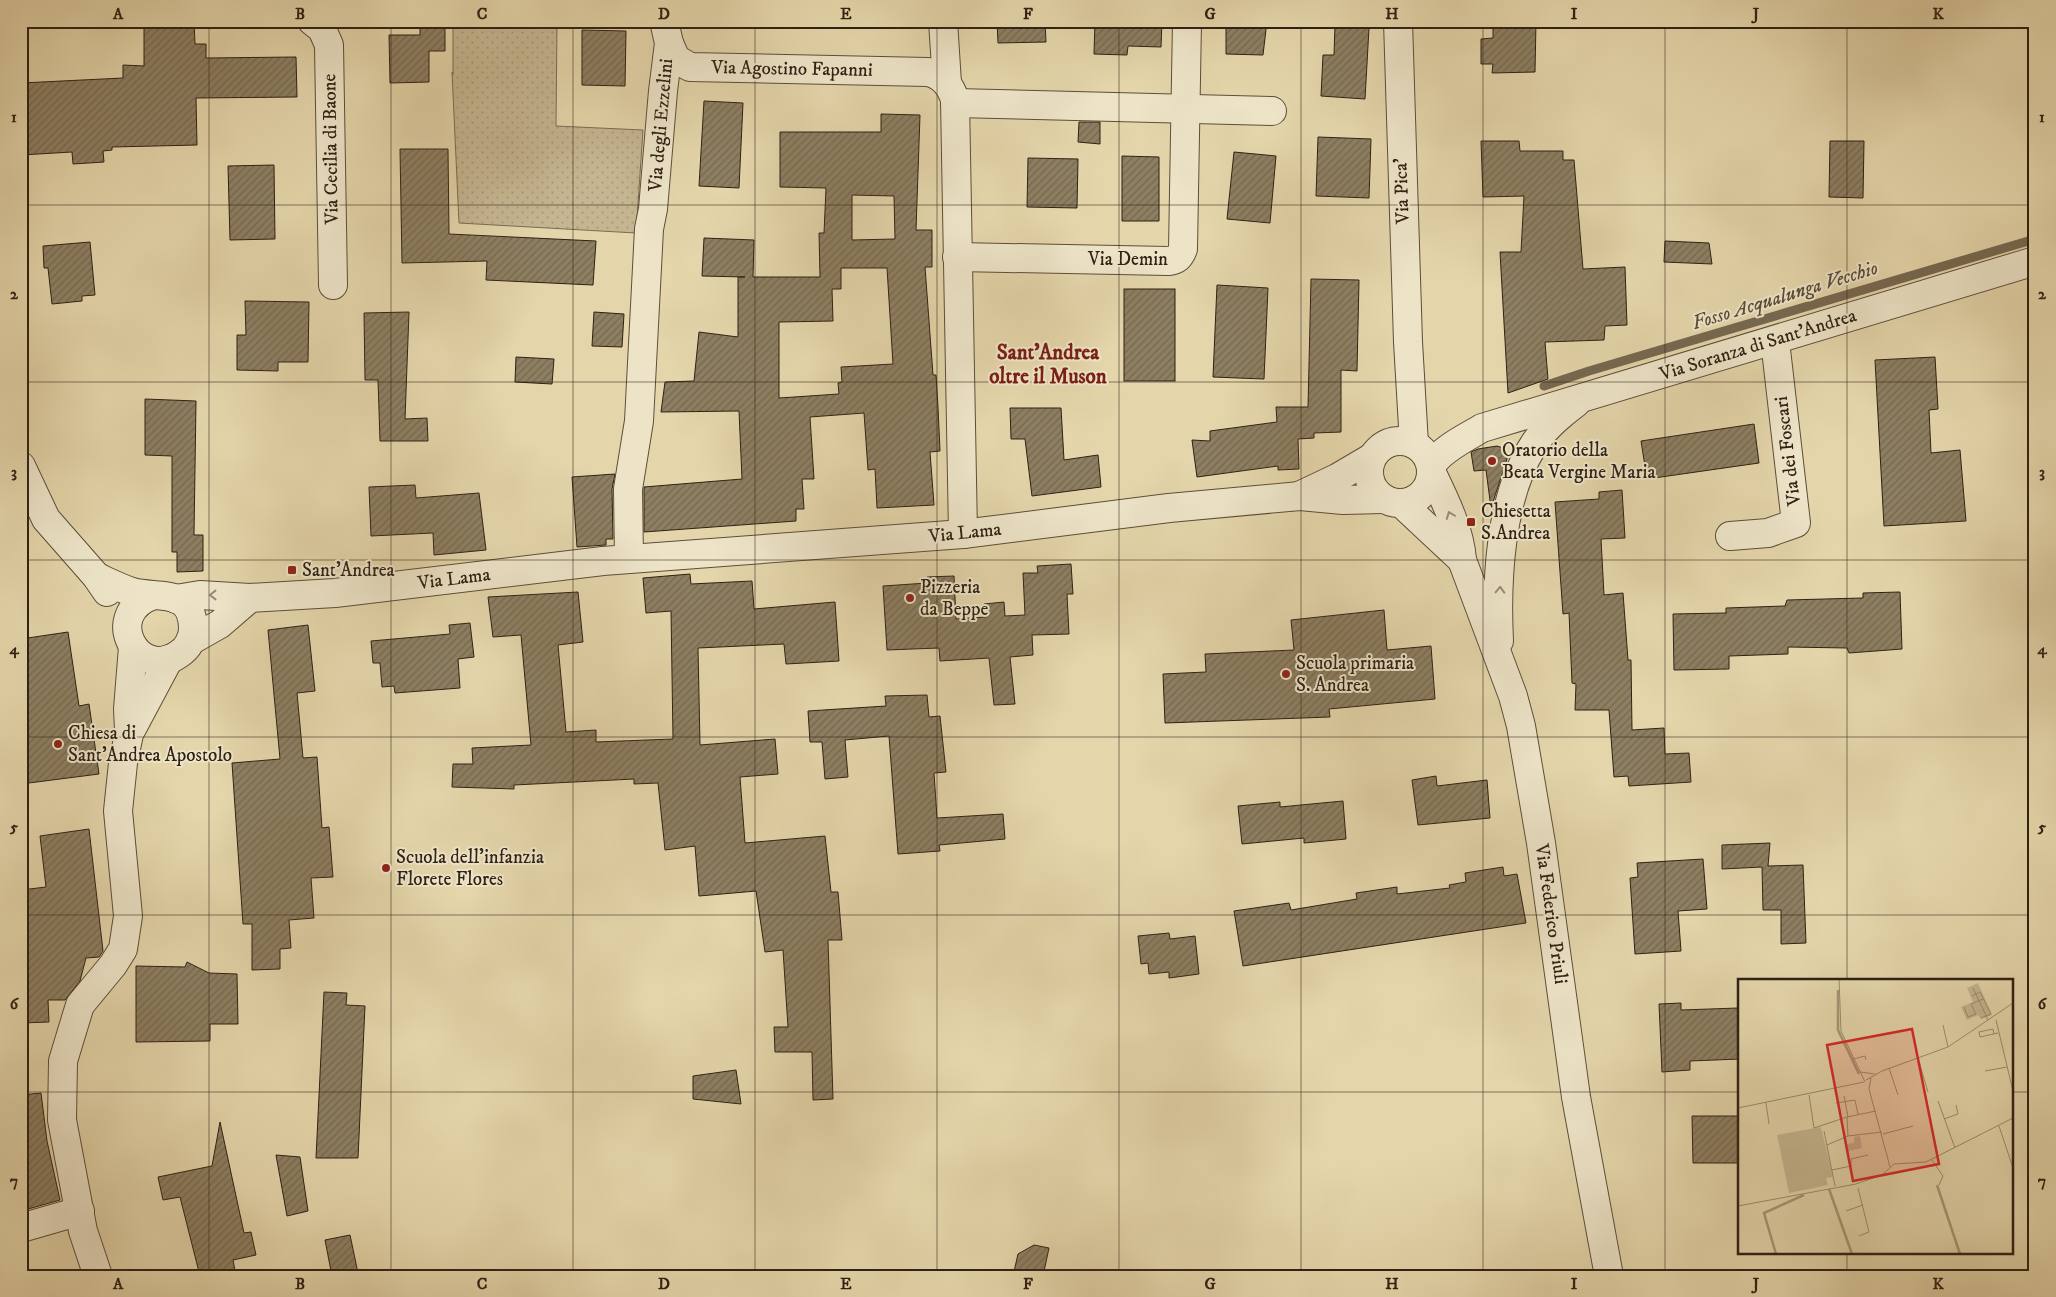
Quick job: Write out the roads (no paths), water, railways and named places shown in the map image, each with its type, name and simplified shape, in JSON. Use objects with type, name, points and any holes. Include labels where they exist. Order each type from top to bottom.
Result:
[{"type":"street","name":"Via Cecilia di Baone","points":[[312,21],[322,28],[329,46],[333,285]]},
{"type":"street","points":[[943,21],[943,86],[958,257],[963,534]]},
{"type":"street","points":[[1184,109],[1187,21]]},
{"type":"street","name":"Via Pica'","points":[[1398,21],[1408,362],[1423,457]]},
{"type":"street","name":"Via Agostino Fapanni","points":[[667,32],[676,59],[690,67],[943,86],[1184,109],[1272,111]]},
{"type":"street","name":"Via degli Ezzelini","points":[[629,559],[628,489],[640,421],[649,229],[654,209],[667,32]]},
{"type":"street","name":"Via Demin","points":[[958,257],[1176,260],[1183,249],[1184,109]]},
{"type":"street","name":"Via Soranza di Sant'Andrea","points":[[1423,457],[1434,461],[1482,428],[2035,261]]},
{"type":"street","name":"Via dei Foscari","points":[[1730,536],[1768,533],[1796,523],[1775,341]]},
{"type":"street","name":"Via Pica'","points":[[1377,451],[1392,429],[1408,362]]},
{"type":"street","points":[[1504,673],[1498,628],[1501,560],[1508,504],[1532,447],[1544,431],[1585,396]]},
{"type":"street","points":[[1393,441],[1404,441],[1423,457],[1428,487],[1416,499],[1392,501],[1371,486],[1368,477],[1377,451],[1393,441]]},
{"type":"street","name":"Via Lama","points":[[1300,496],[1337,478],[1377,451]]},
{"type":"street","name":"Via Federico Priuli","points":[[1423,457],[1454,525],[1460,544],[1462,560],[1513,696],[1527,758],[1544,859],[1576,1097],[1609,1276]]},
{"type":"street","points":[[21,466],[46,519],[97,577],[141,655],[151,660],[163,661],[184,651],[190,641],[192,621],[189,611],[182,603],[165,597],[133,592],[97,577]]},
{"type":"street","name":"Via Lama","points":[[165,597],[200,595],[250,598],[336,593],[629,559],[963,534],[1169,508],[1300,496],[1343,500],[1392,501]]},
{"type":"street","name":"Via Federico Priuli","points":[[1392,501],[1462,560]]},
{"type":"street","points":[[129,734],[129,614],[136,604],[144,598],[165,597]]},
{"type":"street","points":[[190,641],[220,624],[250,598]]},
{"type":"street","points":[[98,1276],[84,1231],[62,1120],[63,1062],[80,1005],[113,965],[123,949],[128,916],[118,811],[122,763],[129,734],[169,659]]},
{"type":"street","points":[[21,1228],[80,1211]]},
{"type":"waterway","name":"Fosso Acqualunga Vecchio","points":[[1544,386],[2035,239]]},
{"type":"place","name":"Oratorio della Beata Vergine Maria","points":[[1492,461]]},
{"type":"place","name":"Chiesetta S.Andrea","points":[[1471,522]]},
{"type":"place","name":"Sant'Andrea","points":[[292,570]]},
{"type":"place","name":"Pizzeria da Beppe","points":[[910,598]]},
{"type":"place","name":"Scuola primaria S. Andrea","points":[[1286,674]]},
{"type":"place","name":"Chiesa di Sant'Andrea Apostolo","points":[[58,744]]},
{"type":"place","name":"Scuola dell'infanzia Florete Flores","points":[[386,868]]},
{"type":"district","name":"Sant'Andrea oltre il Muson","points":[[1048,365]]}]
